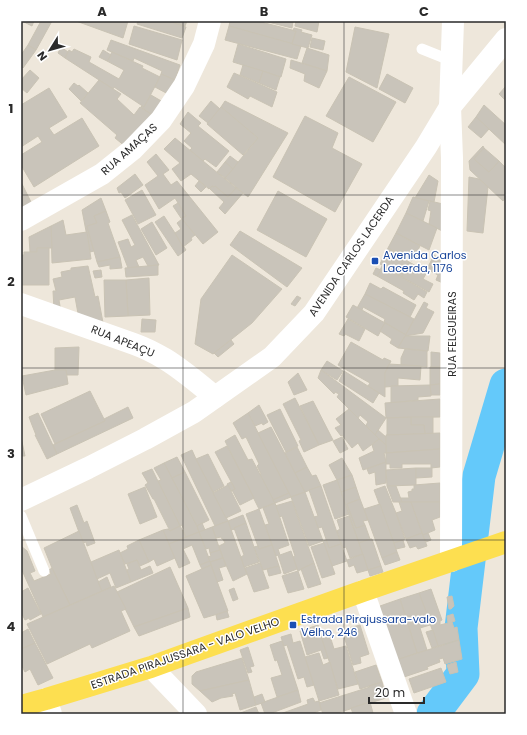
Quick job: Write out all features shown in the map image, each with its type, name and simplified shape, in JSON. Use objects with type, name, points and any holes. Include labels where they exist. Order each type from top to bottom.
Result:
[{"type":"main road","name":"ESTRADA PIRAJUSSARA - VALO VELHO","points":[[21,706],[48,706],[151,667],[363,591],[506,542]]},
{"type":"street","name":"RUA AMAÇAS","points":[[21,220],[102,174],[132,150],[161,120],[184,86],[204,44],[210,21]]},
{"type":"street","name":"RUA FELGUEIRAS","points":[[453,21],[450,107],[452,158],[455,559]]},
{"type":"street","name":"AVENIDA CARLOS LACERDA","points":[[21,500],[88,468],[194,412],[272,357],[314,313],[426,147],[450,107],[506,38]]},
{"type":"street","name":"AVENIDA CARLOS LACERDA","points":[[450,107],[506,53]]},
{"type":"street","name":"RUA APEAÇU","points":[[21,304],[151,351],[166,359],[215,397]]},
{"type":"street","points":[[363,591],[406,714]]},
{"type":"street","points":[[151,667],[196,714]]},
{"type":"lane","points":[[422,48],[452,61]]},
{"type":"lane","points":[[21,516],[44,571]]},
{"type":"building","points":[[22,21],[34,21],[32,26]]},
{"type":"building","points":[[41,21],[52,21],[36,50],[28,45]]},
{"type":"building","points":[[76,21],[128,21],[123,38]]},
{"type":"building","points":[[138,21],[168,21],[186,27],[182,38],[137,24]]},
{"type":"building","points":[[169,21],[187,21],[185,26]]},
{"type":"building","points":[[230,21],[257,21],[296,31],[292,44],[229,26]]},
{"type":"building","points":[[264,21],[293,21],[292,28]]},
{"type":"building","points":[[296,21],[319,21],[317,32],[295,26]]},
{"type":"building","points":[[134,26],[182,40],[177,60],[129,44]]},
{"type":"building","points":[[229,26],[301,46],[297,59],[225,40]]},
{"type":"building","points":[[355,27],[389,34],[377,88],[346,72]]},
{"type":"building","points":[[294,28],[312,35],[308,48],[292,44],[296,31],[293,31]]},
{"type":"building","points":[[312,38],[325,41],[323,50],[310,47]]},
{"type":"building","points":[[111,40],[180,65],[175,80],[161,74],[162,71],[134,58],[133,61],[107,50]]},
{"type":"building","points":[[238,44],[286,59],[281,77],[233,62]]},
{"type":"building","points":[[28,45],[36,50],[23,68],[21,66],[21,55]]},
{"type":"building","points":[[61,47],[68,52],[65,58],[58,53]]},
{"type":"building","points":[[307,48],[329,55],[327,71],[302,63]]},
{"type":"building","points":[[74,49],[91,57],[89,62],[119,79],[124,70],[107,61],[112,52],[143,66],[142,68],[160,77],[144,107],[65,58],[69,50],[72,52]]},
{"type":"building","points":[[103,50],[111,55],[107,61],[99,57]]},
{"type":"building","points":[[291,60],[327,71],[319,88],[304,81],[305,74],[290,68]]},
{"type":"building","points":[[243,65],[263,71],[259,83],[240,75]]},
{"type":"building","points":[[30,70],[39,78],[27,93],[21,88],[21,80]]},
{"type":"building","points":[[263,71],[280,77],[276,90],[259,83]]},
{"type":"building","points":[[234,73],[277,92],[272,107],[250,96],[248,99],[227,87]]},
{"type":"building","points":[[161,74],[175,80],[168,94],[155,87]]},
{"type":"building","points":[[387,74],[413,88],[405,103],[379,89]]},
{"type":"building","points":[[349,77],[396,102],[373,142],[326,116]]},
{"type":"building","points":[[99,80],[121,94],[117,99],[134,115],[140,107],[154,116],[126,147],[115,138],[117,135],[80,103]]},
{"type":"building","points":[[74,83],[78,86],[79,85],[88,93],[81,101],[69,89]]},
{"type":"building","points":[[506,86],[506,101],[499,94]]},
{"type":"building","points":[[49,88],[67,117],[49,128],[54,135],[82,118],[99,146],[34,187],[21,165],[21,155],[42,142],[38,136],[21,147],[21,105]]},
{"type":"building","points":[[151,95],[163,102],[154,116],[141,107],[144,107]]},
{"type":"building","points":[[211,101],[220,109],[208,123],[199,116]]},
{"type":"building","points":[[225,101],[288,133],[248,197],[225,178],[258,138],[221,107]]},
{"type":"building","points":[[484,105],[506,125],[506,145],[476,117]]},
{"type":"building","points":[[221,107],[258,138],[243,155],[207,124]]},
{"type":"building","points":[[188,112],[201,123],[198,126],[229,151],[216,167],[205,159],[203,161],[190,150],[192,148],[184,141],[191,133],[180,124]]},
{"type":"building","points":[[305,116],[338,133],[332,148],[362,164],[335,212],[273,177]]},
{"type":"building","points":[[476,117],[489,129],[481,138],[468,127]]},
{"type":"building","points":[[175,138],[236,188],[228,197],[215,186],[212,186],[209,189],[191,174],[181,181],[172,169],[180,163],[164,149]]},
{"type":"building","points":[[483,146],[484,148],[474,159],[489,172],[499,161],[506,168],[504,171],[506,173],[506,197],[503,201],[470,170],[469,161]]},
{"type":"building","points":[[484,148],[499,161],[489,172],[474,159]]},
{"type":"building","points":[[156,154],[169,170],[163,174],[171,185],[177,181],[218,232],[203,244],[181,218],[186,216],[175,198],[159,209],[145,185],[158,176],[147,162]]},
{"type":"building","points":[[230,156],[238,162],[233,169],[225,162]]},
{"type":"building","points":[[225,162],[233,169],[225,178],[217,172]]},
{"type":"building","points":[[135,174],[143,185],[125,198],[121,192],[119,193],[117,188]]},
{"type":"building","points":[[429,175],[438,181],[434,202],[415,198]]},
{"type":"building","points":[[469,177],[479,179],[488,187],[483,233],[467,231]]},
{"type":"building","points":[[199,181],[206,187],[201,192],[195,186]]},
{"type":"building","points":[[21,182],[32,204],[21,210]]},
{"type":"building","points":[[212,186],[215,186],[228,197],[236,188],[243,193],[225,214],[219,208],[224,202],[210,189]]},
{"type":"building","points":[[142,190],[156,215],[138,224],[125,200]]},
{"type":"building","points":[[278,191],[327,219],[306,257],[257,230]]},
{"type":"building","points":[[413,197],[429,201],[423,221],[406,213]]},
{"type":"building","points":[[101,198],[106,211],[94,216],[97,223],[87,226],[94,251],[90,252],[82,210]]},
{"type":"building","points":[[430,201],[443,204],[442,231],[429,224],[431,211],[428,210]]},
{"type":"building","points":[[178,203],[186,216],[181,218],[173,206]]},
{"type":"building","points":[[106,211],[110,222],[108,223],[120,257],[97,262],[87,226],[97,223],[94,216]]},
{"type":"building","points":[[406,213],[437,228],[429,250],[396,233]]},
{"type":"building","points":[[132,215],[159,265],[148,266],[143,257],[136,260],[139,267],[128,268],[118,242],[128,239],[131,247],[135,245],[122,220]]},
{"type":"building","points":[[164,216],[186,250],[178,256],[155,222]]},
{"type":"building","points":[[182,219],[195,235],[191,238],[192,240],[183,247],[175,233],[181,229],[177,223]]},
{"type":"building","points":[[63,220],[66,235],[87,232],[91,259],[52,263],[51,226]]},
{"type":"building","points":[[152,222],[167,248],[156,255],[141,229]]},
{"type":"building","points":[[51,226],[52,248],[37,248],[37,252],[30,252],[29,237]]},
{"type":"building","points":[[240,231],[302,268],[287,287],[230,245]]},
{"type":"building","points":[[396,233],[420,246],[412,261],[388,248]]},
{"type":"building","points":[[37,248],[49,248],[49,285],[21,285],[21,255],[24,255],[24,252],[37,252]]},
{"type":"building","points":[[388,248],[409,262],[402,277],[380,264]]},
{"type":"building","points":[[232,255],[282,289],[252,323],[213,354],[195,344],[201,299]]},
{"type":"building","points":[[434,255],[445,262],[443,283],[436,280],[438,275],[427,269]]},
{"type":"building","points":[[120,257],[122,268],[110,269],[110,265],[99,267],[97,262]]},
{"type":"building","points":[[409,262],[427,272],[423,279],[433,284],[429,292],[402,277]]},
{"type":"building","points":[[158,265],[158,275],[126,277],[125,268]]},
{"type":"building","points":[[88,266],[95,297],[98,296],[104,328],[79,319],[75,297],[59,300],[61,312],[54,310],[53,291],[56,291],[53,279],[62,277],[61,272],[71,270],[71,268]]},
{"type":"building","points":[[382,266],[427,292],[424,298],[418,294],[414,300],[403,293],[404,291],[377,276]]},
{"type":"building","points":[[376,268],[381,270],[377,276],[373,274]]},
{"type":"building","points":[[101,270],[102,277],[95,278],[93,271]]},
{"type":"building","points":[[149,278],[150,315],[128,316],[126,280]]},
{"type":"building","points":[[104,280],[126,280],[128,316],[105,317]]},
{"type":"building","points":[[370,283],[381,289],[383,287],[416,305],[410,317],[365,294]]},
{"type":"building","points":[[365,294],[414,319],[406,335],[384,322],[385,319],[363,307],[362,310],[357,308]]},
{"type":"building","points":[[297,296],[301,298],[295,306],[291,304]]},
{"type":"building","points":[[424,302],[428,304],[426,308],[434,312],[423,333],[405,336]]},
{"type":"building","points":[[353,305],[385,323],[378,336],[346,317]]},
{"type":"building","points":[[142,319],[156,320],[155,332],[141,332]]},
{"type":"building","points":[[348,319],[365,329],[359,341],[345,334],[344,336],[339,334]]},
{"type":"building","points":[[385,323],[406,335],[398,348],[390,343],[392,339],[380,331]]},
{"type":"building","points":[[405,336],[430,336],[428,351],[398,348]]},
{"type":"building","points":[[231,340],[234,344],[218,357],[214,353]]},
{"type":"building","points":[[351,342],[383,360],[384,358],[391,361],[385,373],[385,397],[368,386],[370,383],[338,365]]},
{"type":"building","points":[[79,347],[78,375],[67,375],[66,370],[55,370],[55,348]]},
{"type":"building","points":[[405,349],[427,351],[427,367],[401,365],[401,358]]},
{"type":"building","points":[[431,352],[440,353],[440,367],[431,367]]},
{"type":"building","points":[[327,361],[343,371],[337,380],[321,370]]},
{"type":"building","points":[[389,364],[421,366],[420,380],[398,378],[398,386],[385,387],[385,373]]},
{"type":"building","points":[[430,367],[440,367],[440,384],[430,385]]},
{"type":"building","points":[[55,370],[66,370],[68,384],[26,395],[22,376]]},
{"type":"building","points":[[321,370],[386,418],[375,435],[366,425],[368,422],[360,415],[358,418],[337,397],[339,394],[335,392],[334,394],[318,378]]},
{"type":"building","points":[[344,371],[379,393],[373,403],[339,381]]},
{"type":"building","points":[[298,373],[307,390],[294,395],[288,382]]},
{"type":"building","points":[[440,384],[440,395],[431,395],[430,385]]},
{"type":"building","points":[[430,385],[431,396],[418,397],[418,400],[391,403],[391,386]]},
{"type":"building","points":[[90,391],[105,421],[55,444],[41,414]]},
{"type":"building","points":[[295,398],[319,445],[304,452],[299,441],[301,440],[283,404]]},
{"type":"building","points":[[440,399],[440,417],[386,418],[385,403]]},
{"type":"building","points":[[313,401],[333,440],[319,445],[300,406]]},
{"type":"building","points":[[259,405],[268,422],[263,425],[262,423],[255,426],[248,413]]},
{"type":"building","points":[[128,407],[133,418],[57,454],[53,445],[105,421],[104,419]]},
{"type":"building","points":[[280,409],[298,446],[286,452],[267,415]]},
{"type":"building","points":[[349,409],[379,439],[363,451],[358,443],[352,448],[335,428],[341,425],[336,419]]},
{"type":"building","points":[[38,413],[57,454],[47,459],[35,435],[29,417]]},
{"type":"building","points":[[248,413],[289,493],[273,500],[260,475],[261,474],[257,466],[259,464],[246,437],[242,439],[233,423]]},
{"type":"building","points":[[411,417],[433,417],[433,434],[425,434],[424,425],[411,425]]},
{"type":"building","points":[[411,417],[411,425],[424,425],[425,434],[387,435],[387,418]]},
{"type":"building","points":[[271,427],[305,492],[291,497],[258,433]]},
{"type":"building","points":[[378,430],[386,437],[386,445],[375,435]]},
{"type":"building","points":[[440,433],[440,449],[386,453],[386,435]]},
{"type":"building","points":[[235,435],[248,460],[252,459],[275,503],[259,509],[225,441]]},
{"type":"building","points":[[21,437],[25,456],[21,456]]},
{"type":"building","points":[[342,437],[348,449],[340,453],[333,441]]},
{"type":"building","points":[[379,439],[386,445],[386,453],[384,453],[386,462],[363,470],[359,458],[374,451],[372,445]]},
{"type":"building","points":[[227,446],[254,498],[240,505],[232,490],[235,489],[215,452]]},
{"type":"building","points":[[297,447],[307,467],[295,473],[285,453]]},
{"type":"building","points":[[440,449],[440,467],[431,468],[431,464],[402,464],[402,468],[390,468],[390,464],[386,464],[386,453]]},
{"type":"building","points":[[192,450],[228,521],[215,526],[181,455]]},
{"type":"building","points":[[208,454],[224,486],[213,492],[196,459]]},
{"type":"building","points":[[177,457],[185,472],[172,478],[164,463]]},
{"type":"building","points":[[342,458],[352,475],[337,480],[329,465]]},
{"type":"building","points":[[386,462],[386,483],[376,485],[375,472],[369,474],[367,469]]},
{"type":"building","points":[[164,463],[199,532],[186,537],[182,525],[180,526],[158,481],[161,480],[154,468]]},
{"type":"building","points":[[307,467],[312,476],[316,475],[321,486],[305,492],[295,473]]},
{"type":"building","points":[[416,468],[416,485],[387,486],[386,470]]},
{"type":"building","points":[[416,468],[432,468],[432,477],[416,478]]},
{"type":"building","points":[[152,469],[180,526],[170,531],[154,499],[145,485],[148,483],[142,473]]},
{"type":"building","points":[[185,472],[209,520],[197,526],[172,478]]},
{"type":"building","points":[[352,475],[356,487],[341,492],[337,480]]},
{"type":"building","points":[[337,480],[349,514],[335,519],[323,485]]},
{"type":"building","points":[[231,482],[235,489],[231,491],[227,484]]},
{"type":"building","points":[[440,483],[440,502],[402,502],[400,498],[409,498],[408,492],[414,489],[414,485]]},
{"type":"building","points":[[228,485],[241,511],[226,518],[213,493]]},
{"type":"building","points":[[321,486],[341,544],[329,548],[322,527],[318,528],[314,517],[318,516],[309,490]]},
{"type":"building","points":[[385,486],[405,539],[394,543],[374,490]]},
{"type":"building","points":[[387,486],[396,486],[402,502],[393,502]]},
{"type":"building","points":[[145,487],[157,517],[140,524],[128,494]]},
{"type":"building","points":[[356,487],[360,499],[347,504],[356,528],[365,525],[370,539],[359,543],[341,492]]},
{"type":"building","points":[[305,492],[323,541],[309,546],[291,497]]},
{"type":"building","points":[[289,493],[291,497],[275,503],[273,500]]},
{"type":"building","points":[[360,499],[368,520],[363,521],[365,525],[356,528],[347,504]]},
{"type":"building","points":[[292,501],[314,563],[298,571],[293,557],[295,556],[282,516],[279,517],[275,506]]},
{"type":"building","points":[[399,502],[411,502],[422,533],[406,539],[396,513],[402,511]]},
{"type":"building","points":[[411,502],[440,502],[440,517],[432,520],[435,530],[423,535]]},
{"type":"building","points":[[275,503],[289,545],[278,549],[280,555],[291,551],[297,569],[284,574],[278,555],[276,556],[265,525],[269,524],[263,508]]},
{"type":"building","points":[[380,504],[397,552],[382,558],[364,509]]},
{"type":"building","points":[[77,505],[84,523],[87,521],[95,543],[87,546],[86,542],[83,543],[70,508]]},
{"type":"building","points":[[259,509],[272,545],[259,549],[246,514]]},
{"type":"building","points":[[243,515],[246,523],[231,530],[228,521]]},
{"type":"building","points":[[349,516],[363,554],[350,558],[346,547],[343,548],[337,531],[340,529],[337,520]]},
{"type":"building","points":[[228,521],[247,574],[233,581],[219,546],[225,543],[221,537],[216,538],[212,527]]},
{"type":"building","points":[[202,523],[205,530],[199,532],[197,526]]},
{"type":"building","points":[[246,523],[259,562],[244,567],[241,557],[244,555],[234,528]]},
{"type":"building","points":[[180,526],[186,537],[169,544],[163,530],[168,529],[170,531]]},
{"type":"building","points":[[212,527],[220,550],[210,553],[209,548],[206,549],[199,532]]},
{"type":"building","points":[[163,530],[175,558],[157,566],[154,559],[149,562],[139,540]]},
{"type":"building","points":[[79,531],[102,591],[70,605],[44,548]]},
{"type":"building","points":[[199,532],[210,561],[200,565],[192,545],[183,549],[190,563],[179,568],[169,544]]},
{"type":"building","points":[[422,533],[427,546],[418,549],[416,546],[410,548],[406,539]]},
{"type":"building","points":[[428,533],[431,540],[426,542],[423,535]]},
{"type":"building","points":[[372,539],[381,566],[368,570],[359,543]]},
{"type":"building","points":[[139,540],[149,562],[140,566],[137,560],[125,564],[120,553],[128,549],[127,546]]},
{"type":"building","points":[[326,540],[329,548],[341,544],[347,561],[332,566],[323,541]]},
{"type":"building","points":[[403,540],[405,547],[396,549],[394,543]]},
{"type":"building","points":[[324,543],[335,574],[322,578],[311,547]]},
{"type":"building","points":[[272,545],[279,566],[263,570],[254,547],[258,546],[259,549]]},
{"type":"building","points":[[21,546],[27,551],[35,571],[30,573],[34,581],[51,574],[49,570],[52,568],[70,605],[43,617],[21,568]]},
{"type":"building","points":[[119,550],[131,582],[116,588],[110,573],[97,579],[91,562]]},
{"type":"building","points":[[220,550],[223,558],[210,562],[208,557],[211,556],[210,553]]},
{"type":"building","points":[[397,552],[400,560],[385,565],[382,558]]},
{"type":"building","points":[[363,554],[368,570],[357,573],[354,565],[349,567],[347,560]]},
{"type":"building","points":[[223,558],[226,566],[219,568],[223,580],[217,582],[210,562]]},
{"type":"building","points":[[137,560],[141,570],[150,566],[153,573],[131,582],[127,570],[129,569],[127,564]]},
{"type":"building","points":[[210,561],[211,565],[202,569],[200,565]]},
{"type":"building","points":[[260,563],[269,588],[254,592],[245,568]]},
{"type":"building","points":[[314,563],[321,584],[308,588],[301,569]]},
{"type":"building","points":[[211,565],[228,611],[204,618],[186,576]]},
{"type":"building","points":[[279,566],[281,573],[269,576],[267,569]]},
{"type":"building","points":[[381,566],[383,572],[370,576],[368,570]]},
{"type":"building","points":[[170,567],[188,608],[134,627],[117,592]]},
{"type":"building","points":[[298,571],[304,589],[288,593],[282,576]]},
{"type":"building","points":[[107,577],[111,587],[102,591],[98,582]]},
{"type":"building","points":[[114,586],[126,609],[121,611],[130,631],[92,648],[90,644],[47,664],[27,624]]},
{"type":"building","points":[[28,588],[41,614],[30,620],[29,618],[25,620],[21,614],[21,592]]},
{"type":"building","points":[[234,588],[238,599],[233,601],[229,590]]},
{"type":"building","points":[[431,589],[442,620],[440,621],[440,625],[448,623],[447,616],[453,614],[455,621],[452,622],[454,628],[457,627],[459,640],[438,646],[419,593]]},
{"type":"building","points":[[419,593],[430,625],[420,628],[427,650],[417,653],[400,599]]},
{"type":"building","points":[[452,596],[454,606],[449,609],[447,597]]},
{"type":"building","points":[[400,599],[417,653],[396,660],[380,606]]},
{"type":"building","points":[[188,608],[190,617],[139,636],[134,627]]},
{"type":"building","points":[[227,611],[229,617],[217,620],[216,615]]},
{"type":"building","points":[[318,625],[328,658],[324,659],[321,650],[307,655],[300,631]]},
{"type":"building","points":[[360,625],[369,654],[360,657],[361,663],[353,665],[342,630]]},
{"type":"building","points":[[28,629],[35,643],[21,649],[21,633]]},
{"type":"building","points":[[433,630],[438,646],[432,648],[426,632]]},
{"type":"building","points":[[291,634],[293,643],[300,641],[314,685],[307,687],[304,677],[298,679],[287,645],[284,646],[281,637]]},
{"type":"building","points":[[330,636],[334,649],[346,646],[358,684],[338,689],[322,639]]},
{"type":"building","points":[[459,640],[462,659],[445,664],[443,658],[439,659],[440,662],[427,667],[428,669],[401,678],[396,660]]},
{"type":"building","points":[[282,641],[298,690],[277,697],[271,678],[282,675],[277,660],[275,661],[270,645]]},
{"type":"building","points":[[35,643],[53,678],[38,685],[30,669],[25,672],[21,664],[21,649]]},
{"type":"building","points":[[248,647],[254,666],[250,667],[252,672],[248,673],[240,650]]},
{"type":"building","points":[[319,653],[323,665],[330,662],[339,695],[319,701],[305,657]]},
{"type":"building","points":[[242,658],[249,680],[200,691],[192,684],[192,676],[196,672]]},
{"type":"building","points":[[456,662],[458,672],[450,674],[447,665]]},
{"type":"building","points":[[376,665],[382,682],[360,689],[355,672]]},
{"type":"building","points":[[441,668],[446,682],[414,693],[409,679]]},
{"type":"building","points":[[249,680],[256,705],[240,710],[235,693],[232,694],[233,696],[221,698],[212,702],[200,691]]},
{"type":"building","points":[[382,682],[386,698],[334,714],[323,714],[319,703]]},
{"type":"building","points":[[298,690],[301,702],[269,714],[265,714],[261,703]]},
{"type":"building","points":[[262,694],[265,702],[256,705],[254,697]]},
{"type":"building","points":[[313,698],[315,702],[319,701],[321,710],[311,714],[280,714],[308,704],[307,700]]},
{"type":"building","points":[[370,702],[373,713],[353,714],[351,708]]},
{"type":"building","points":[[256,707],[259,714],[238,714]]},
{"type":"waterway","points":[[433,714],[463,674],[461,628],[479,476],[506,385]]},
{"type":"place","name":"Avenida Carlos Lacerda, 1176","points":[[375,261]]},
{"type":"place","name":"Estrada Pirajussara-valo Velho, 246","points":[[293,625]]}]
